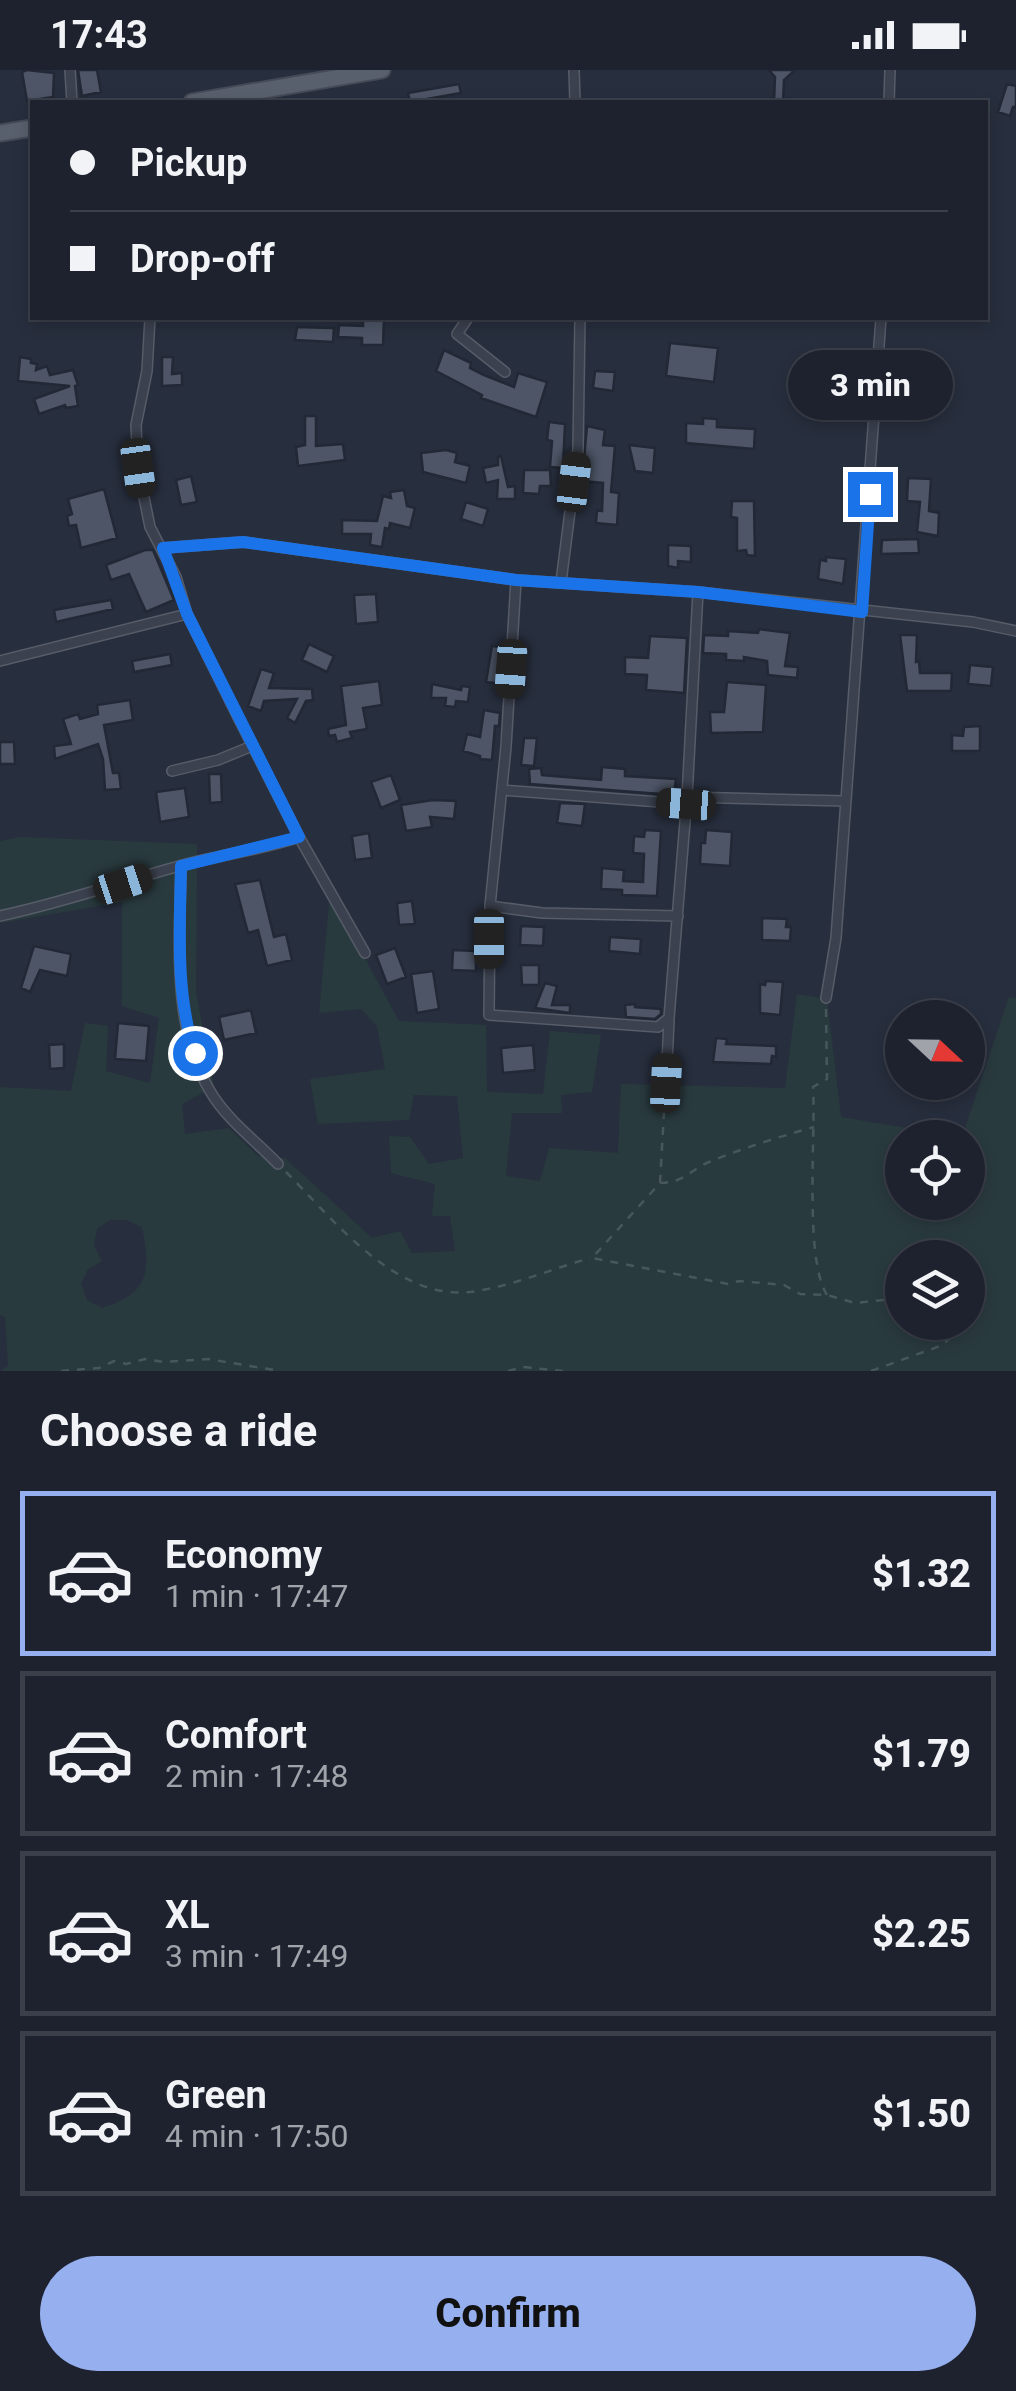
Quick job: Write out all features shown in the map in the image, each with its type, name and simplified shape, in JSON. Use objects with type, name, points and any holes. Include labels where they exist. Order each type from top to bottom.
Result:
[{"type":"main road","points":[[204,100],[382,70]]},
{"type":"main road","points":[[0,134],[30,128]]},
{"type":"street","points":[[70,70],[72,100]]},
{"type":"street","points":[[574,70],[575,100]]},
{"type":"street","points":[[889,100],[890,70]]},
{"type":"street","points":[[150,320],[147,371],[136,425],[138,468],[150,527],[163,548],[187,614],[252,746],[365,953]]},
{"type":"street","points":[[467,320],[457,334],[506,372]]},
{"type":"street","points":[[561,582],[578,449],[580,320]]},
{"type":"street","points":[[826,998],[836,938],[881,320]]},
{"type":"street","points":[[163,548],[243,542],[516,580],[698,592],[973,622],[1016,632]]},
{"type":"street","points":[[516,580],[490,906],[489,1015],[658,1027],[669,1018]]},
{"type":"street","points":[[666,1083],[698,592]]},
{"type":"street","points":[[0,661],[187,614]]},
{"type":"street","points":[[172,771],[218,760],[252,746]]},
{"type":"street","points":[[502,790],[687,800],[846,802]]},
{"type":"street","points":[[0,916],[65,902],[181,866],[299,837]]},
{"type":"street","points":[[181,866],[181,982],[186,1026],[210,1092],[278,1164]]},
{"type":"street","points":[[490,906],[542,913],[678,916]]},
{"type":"path","points":[[826,998],[827,1079],[812,1086],[816,1127],[813,1210],[820,1284],[827,1295]]},
{"type":"path","points":[[592,1258],[660,1183],[666,1083]]},
{"type":"path","points":[[660,1183],[680,1182],[706,1163],[816,1127]]},
{"type":"path","points":[[278,1164],[374,1260],[419,1283],[459,1292],[592,1258],[728,1284],[739,1280],[784,1285],[800,1294],[827,1295],[854,1303],[885,1300]]},
{"type":"path","points":[[871,1371],[944,1346],[949,1340]]},
{"type":"path","points":[[61,1371],[145,1359],[208,1359],[280,1371]]},
{"type":"path","points":[[508,1371],[524,1366],[563,1371]]},
{"type":"shaded area","points":[[21,837],[197,844],[196,993],[214,1087],[182,1104],[185,1134],[229,1128],[258,1156],[285,1158],[372,1238],[400,1231],[412,1253],[455,1251],[450,1216],[432,1216],[435,1184],[391,1173],[389,1136],[410,1137],[429,1164],[463,1158],[457,1096],[414,1095],[409,1120],[318,1124],[310,1079],[385,1069],[377,1026],[361,1009],[319,1013],[330,894],[399,1021],[486,1025],[487,1092],[543,1094],[550,1031],[601,1035],[592,1092],[561,1095],[562,1113],[512,1113],[506,1176],[540,1181],[549,1148],[618,1153],[621,1084],[785,1088],[797,994],[827,999],[841,1117],[885,1124],[885,1220],[985,1220],[985,1120],[968,1120],[974,1100],[985,1100],[985,1068],[1009,997],[1016,998],[1016,1371],[0,1371],[8,1366],[5,1317],[0,1315],[0,1087],[71,1091],[85,1023],[108,1026],[106,1071],[150,1083],[159,1018],[122,1006],[122,902],[0,923],[0,841]],"holes":[[[110,1220],[126,1220],[142,1227],[146,1268],[130,1295],[102,1308],[87,1300],[81,1284],[88,1269],[102,1261],[94,1246],[97,1229]]]},
{"type":"building","points":[[78,70],[97,70],[101,92],[82,96]]},
{"type":"building","points":[[769,70],[795,70],[784,80],[783,100],[774,100],[775,77]]},
{"type":"building","points":[[22,72],[54,73],[53,97],[27,101]]},
{"type":"building","points":[[459,84],[461,93],[410,100],[408,93]]},
{"type":"building","points":[[1007,84],[1016,86],[1016,107],[1010,116],[998,112]]},
{"type":"building","points":[[363,320],[384,320],[383,345],[362,345],[362,338],[338,337],[339,325],[363,326]]},
{"type":"building","points":[[297,327],[334,328],[333,342],[295,340]]},
{"type":"building","points":[[670,343],[718,348],[714,382],[666,376]]},
{"type":"building","points":[[444,350],[471,363],[470,368],[514,387],[518,373],[547,382],[536,417],[481,398],[482,395],[436,371]]},
{"type":"building","points":[[20,357],[31,359],[31,363],[37,364],[36,370],[47,366],[50,375],[73,370],[78,406],[65,405],[39,414],[34,399],[70,386],[18,381]]},
{"type":"building","points":[[162,357],[173,357],[172,374],[182,373],[182,385],[162,386]]},
{"type":"building","points":[[595,371],[615,372],[613,391],[593,388]]},
{"type":"building","points":[[305,416],[316,416],[316,446],[343,444],[345,460],[298,466],[296,447],[305,445]]},
{"type":"building","points":[[703,418],[717,419],[717,427],[755,429],[754,449],[686,443],[686,423],[703,424]]},
{"type":"building","points":[[549,422],[565,424],[563,468],[550,467]]},
{"type":"building","points":[[587,426],[605,430],[603,445],[615,446],[611,492],[619,493],[617,525],[596,523],[597,510],[602,511],[603,483],[582,481]]},
{"type":"building","points":[[629,445],[655,448],[653,473],[635,471]]},
{"type":"building","points":[[421,453],[457,453],[455,462],[470,466],[466,483],[423,472]]},
{"type":"building","points":[[501,456],[508,487],[515,486],[515,499],[497,499],[498,480],[486,483],[483,468],[498,465]]},
{"type":"building","points":[[524,470],[550,470],[551,486],[540,486],[539,494],[523,493]]},
{"type":"building","points":[[191,476],[197,502],[181,505],[176,480]]},
{"type":"building","points":[[908,478],[931,479],[929,511],[939,513],[938,536],[917,532],[920,502],[907,501]]},
{"type":"building","points":[[104,489],[117,538],[81,548],[76,525],[69,526],[67,516],[72,514],[68,499]]},
{"type":"building","points":[[404,490],[407,506],[415,508],[410,528],[390,523],[389,529],[385,528],[382,547],[370,545],[371,534],[342,534],[342,520],[377,521],[383,496],[391,498],[390,492]]},
{"type":"building","points":[[732,501],[754,501],[755,556],[747,555],[746,550],[737,551],[737,518],[731,517]]},
{"type":"building","points":[[466,502],[488,509],[483,526],[461,519]]},
{"type":"building","points":[[918,539],[919,553],[881,554],[882,540]]},
{"type":"building","points":[[668,545],[691,546],[691,562],[678,561],[678,568],[668,566]]},
{"type":"building","points":[[153,550],[174,600],[146,612],[129,574],[111,580],[106,565]]},
{"type":"building","points":[[826,557],[846,559],[843,584],[818,579],[820,560],[826,561]]},
{"type":"building","points":[[376,594],[378,622],[356,624],[354,595]]},
{"type":"building","points":[[111,600],[113,609],[56,622],[54,610]]},
{"type":"building","points":[[759,629],[790,633],[785,666],[798,667],[797,678],[768,675],[767,661],[744,657],[744,661],[726,660],[726,654],[703,653],[704,635],[728,636],[728,631],[758,633]]},
{"type":"building","points":[[900,635],[917,635],[916,662],[919,661],[920,673],[952,673],[951,691],[907,691]]},
{"type":"building","points":[[650,636],[687,638],[684,693],[646,690],[647,675],[625,674],[625,657],[648,658]]},
{"type":"building","points":[[309,644],[334,656],[327,672],[302,660]]},
{"type":"building","points":[[492,646],[501,647],[502,684],[486,682]]},
{"type":"building","points":[[170,654],[172,665],[134,672],[132,661]]},
{"type":"building","points":[[970,665],[993,667],[991,686],[968,684]]},
{"type":"building","points":[[261,669],[274,673],[269,688],[312,689],[313,700],[306,701],[295,723],[287,718],[297,699],[264,701],[261,711],[248,706]]},
{"type":"building","points":[[379,681],[382,705],[363,708],[367,729],[350,732],[352,738],[337,742],[335,735],[329,736],[328,729],[346,725],[341,686]]},
{"type":"building","points":[[727,682],[766,685],[763,732],[711,733],[710,712],[724,712]]},
{"type":"building","points":[[432,684],[461,690],[462,686],[470,687],[468,702],[456,701],[455,707],[445,706],[446,698],[431,698]]},
{"type":"building","points":[[130,700],[133,720],[104,725],[113,773],[119,773],[121,789],[105,790],[98,744],[55,759],[54,746],[71,744],[63,719],[98,714],[97,705]]},
{"type":"building","points":[[484,710],[500,713],[492,760],[463,751],[467,734],[480,737]]},
{"type":"building","points":[[980,726],[980,751],[952,751],[952,735],[963,736],[964,727]]},
{"type":"building","points":[[524,738],[537,738],[534,766],[521,765]]},
{"type":"building","points":[[0,742],[14,742],[15,764],[0,764]]},
{"type":"building","points":[[602,767],[625,769],[625,776],[676,779],[674,795],[530,784],[529,769],[541,768],[542,775],[601,780]]},
{"type":"building","points":[[209,774],[221,774],[222,802],[210,803]]},
{"type":"building","points":[[391,775],[400,800],[381,808],[371,782]]},
{"type":"building","points":[[185,788],[189,817],[160,822],[156,792]]},
{"type":"building","points":[[456,801],[454,819],[430,817],[432,827],[406,831],[401,805]]},
{"type":"building","points":[[560,803],[585,804],[582,826],[557,823]]},
{"type":"building","points":[[645,830],[661,831],[657,896],[622,895],[622,890],[601,889],[602,868],[624,870],[623,881],[643,882],[644,854],[633,853],[634,836],[644,837]]},
{"type":"building","points":[[706,830],[732,832],[730,866],[700,864]]},
{"type":"building","points":[[369,833],[372,858],[355,860],[352,836]]},
{"type":"building","points":[[260,880],[274,937],[286,934],[292,960],[267,966],[258,930],[248,933],[235,884]]},
{"type":"building","points":[[412,901],[415,924],[399,925],[397,903]]},
{"type":"building","points":[[762,918],[787,919],[790,941],[762,940]]},
{"type":"building","points":[[521,926],[544,927],[543,946],[520,945]]},
{"type":"building","points":[[610,937],[641,939],[640,954],[609,951]]},
{"type":"building","points":[[34,946],[71,954],[67,976],[40,970],[30,992],[21,988]]},
{"type":"building","points":[[395,948],[406,977],[387,984],[376,955]]},
{"type":"building","points":[[453,950],[476,951],[476,971],[452,970]]},
{"type":"building","points":[[521,965],[539,965],[539,985],[522,985]]},
{"type":"building","points":[[433,971],[439,1009],[417,1013],[411,974]]},
{"type":"building","points":[[766,981],[783,982],[780,1015],[760,1013],[760,984],[765,985]]},
{"type":"building","points":[[545,983],[557,986],[552,1005],[570,1005],[570,1013],[535,1008]]},
{"type":"building","points":[[625,1005],[661,1009],[661,1014],[655,1019],[626,1017]]},
{"type":"building","points":[[251,1010],[256,1033],[224,1040],[219,1017]]},
{"type":"building","points":[[118,1023],[149,1026],[146,1061],[115,1059]]},
{"type":"building","points":[[716,1038],[727,1039],[726,1044],[776,1046],[776,1057],[772,1056],[771,1064],[713,1062]]},
{"type":"building","points":[[64,1044],[64,1068],[50,1069],[49,1045]]},
{"type":"building","points":[[533,1045],[535,1070],[503,1073],[501,1048]]},
{"type":"route","points":[[195,1053],[186,1026],[181,982],[181,866],[299,837],[187,614],[163,548],[243,542],[516,580],[698,592],[862,612],[870,494]]}]
